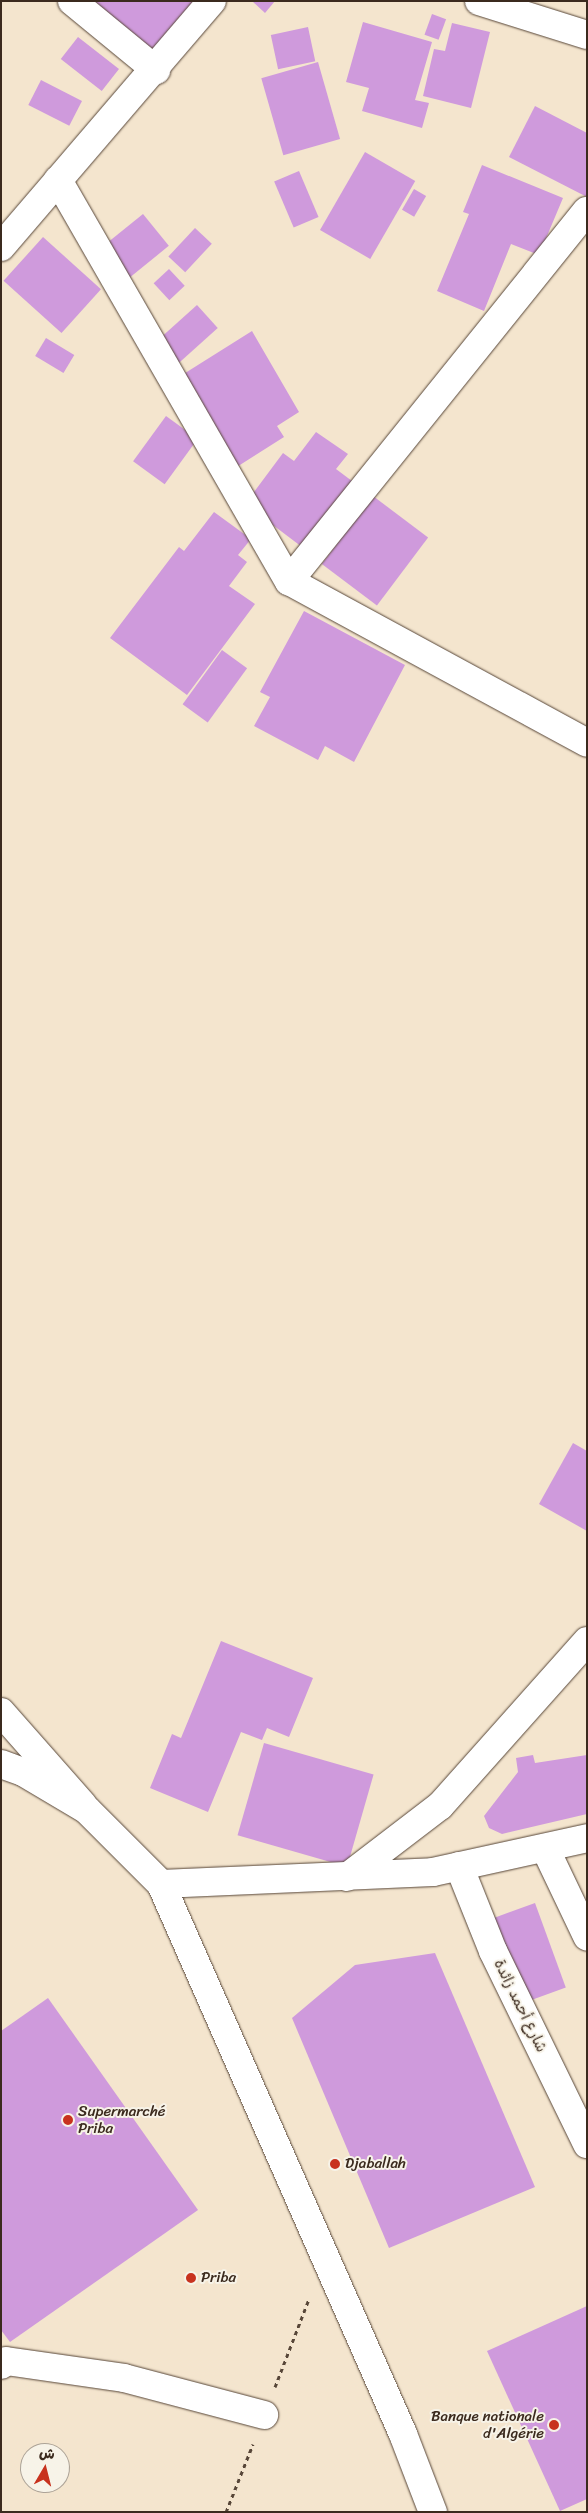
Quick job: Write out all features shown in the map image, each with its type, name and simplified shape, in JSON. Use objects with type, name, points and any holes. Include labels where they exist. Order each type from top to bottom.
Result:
[{"type":"street","points":[[72,1],[156,70]]},
{"type":"street","points":[[1,247],[156,70],[212,1]]},
{"type":"street","points":[[480,1],[587,35]]},
{"type":"street","points":[[58,180],[289,581],[587,743]]},
{"type":"street","points":[[289,581],[587,211]]},
{"type":"street","points":[[346,1877],[440,1806],[587,1641]]},
{"type":"street","points":[[1,1712],[87,1810],[161,1884],[403,2434],[434,2512]]},
{"type":"street","points":[[1,1764],[23,1772],[87,1810]]},
{"type":"street","points":[[161,1884],[433,1872],[587,1838]]},
{"type":"street","points":[[545,1848],[587,1936]]},
{"type":"street","name":"شارع أحمد زائدة","points":[[459,1866],[493,1950],[587,2144]]},
{"type":"street","points":[[1,2365],[6,2361],[124,2378],[264,2415]]},
{"type":"building","points":[[90,1],[196,1],[153,53]]},
{"type":"building","points":[[252,1],[275,1],[265,13]]},
{"type":"building","points":[[432,14],[446,19],[439,40],[424,35]]},
{"type":"building","points":[[363,22],[432,42],[415,100],[429,103],[422,128],[362,111],[369,88],[346,82]]},
{"type":"building","points":[[452,23],[490,32],[471,108],[423,96],[434,49],[445,51]]},
{"type":"building","points":[[308,27],[315,61],[278,69],[271,35]]},
{"type":"building","points":[[78,37],[119,69],[102,91],[61,59]]},
{"type":"building","points":[[318,62],[340,139],[283,155],[261,78]]},
{"type":"building","points":[[41,80],[82,101],[69,126],[28,105]]},
{"type":"building","points":[[535,106],[587,133],[587,197],[509,157]]},
{"type":"building","points":[[365,152],[415,181],[370,259],[320,230]]},
{"type":"building","points":[[482,165],[563,198],[539,255],[511,244],[484,311],[437,291],[469,214],[463,212]]},
{"type":"building","points":[[299,171],[319,217],[294,228],[274,182]]},
{"type":"building","points":[[414,189],[426,196],[414,217],[402,210]]},
{"type":"building","points":[[143,214],[169,246],[126,280],[100,249]]},
{"type":"building","points":[[195,228],[212,244],[185,272],[168,257]]},
{"type":"building","points":[[43,237],[101,289],[61,333],[4,281]]},
{"type":"building","points":[[169,269],[185,286],[169,300],[154,283]]},
{"type":"building","points":[[197,305],[218,328],[175,367],[154,344]]},
{"type":"building","points":[[252,331],[299,412],[277,426],[284,437],[232,470],[182,375]]},
{"type":"building","points":[[46,338],[74,355],[63,373],[35,356]]},
{"type":"building","points":[[166,416],[198,439],[165,484],[133,461]]},
{"type":"building","points":[[316,432],[348,454],[336,469],[352,481],[302,547],[245,504],[283,453],[294,461]]},
{"type":"building","points":[[373,496],[428,538],[377,605],[322,564]]},
{"type":"building","points":[[214,512],[251,539],[238,555],[247,562],[229,586],[255,604],[187,695],[110,638],[179,547],[184,551]]},
{"type":"building","points":[[304,611],[405,665],[354,762],[325,746],[318,760],[254,726],[270,697],[260,692]]},
{"type":"building","points":[[222,650],[247,668],[208,722],[183,704]]},
{"type":"building","points":[[573,1443],[587,1451],[587,1531],[539,1504]]},
{"type":"building","points":[[221,1641],[313,1678],[289,1737],[267,1728],[262,1740],[241,1732],[208,1812],[150,1788],[172,1734],[181,1738]]},
{"type":"building","points":[[264,1743],[374,1774],[347,1867],[238,1835]]},
{"type":"building","points":[[533,1755],[535,1763],[587,1755],[587,1814],[502,1834],[489,1828],[484,1816],[518,1772],[516,1758]]},
{"type":"building","points":[[535,1903],[566,1988],[523,2003],[492,1919]]},
{"type":"building","points":[[435,1953],[535,2187],[389,2248],[292,2018],[355,1965]]},
{"type":"building","name":"Supermarché Priba","points":[[48,1998],[198,2210],[10,2342],[1,2330],[1,2031]]},
{"type":"building","name":"Banque nationale d'Algérie","points":[[587,2306],[587,2499],[560,2511],[487,2351]]},
{"type":"place","name":"Supermarché Priba","points":[[68,2120]]},
{"type":"place","name":"Djaballah","points":[[335,2164]]},
{"type":"place","name":"Priba","points":[[191,2278]]},
{"type":"place","name":"Banque nationale d'Algérie","points":[[554,2425]]}]
